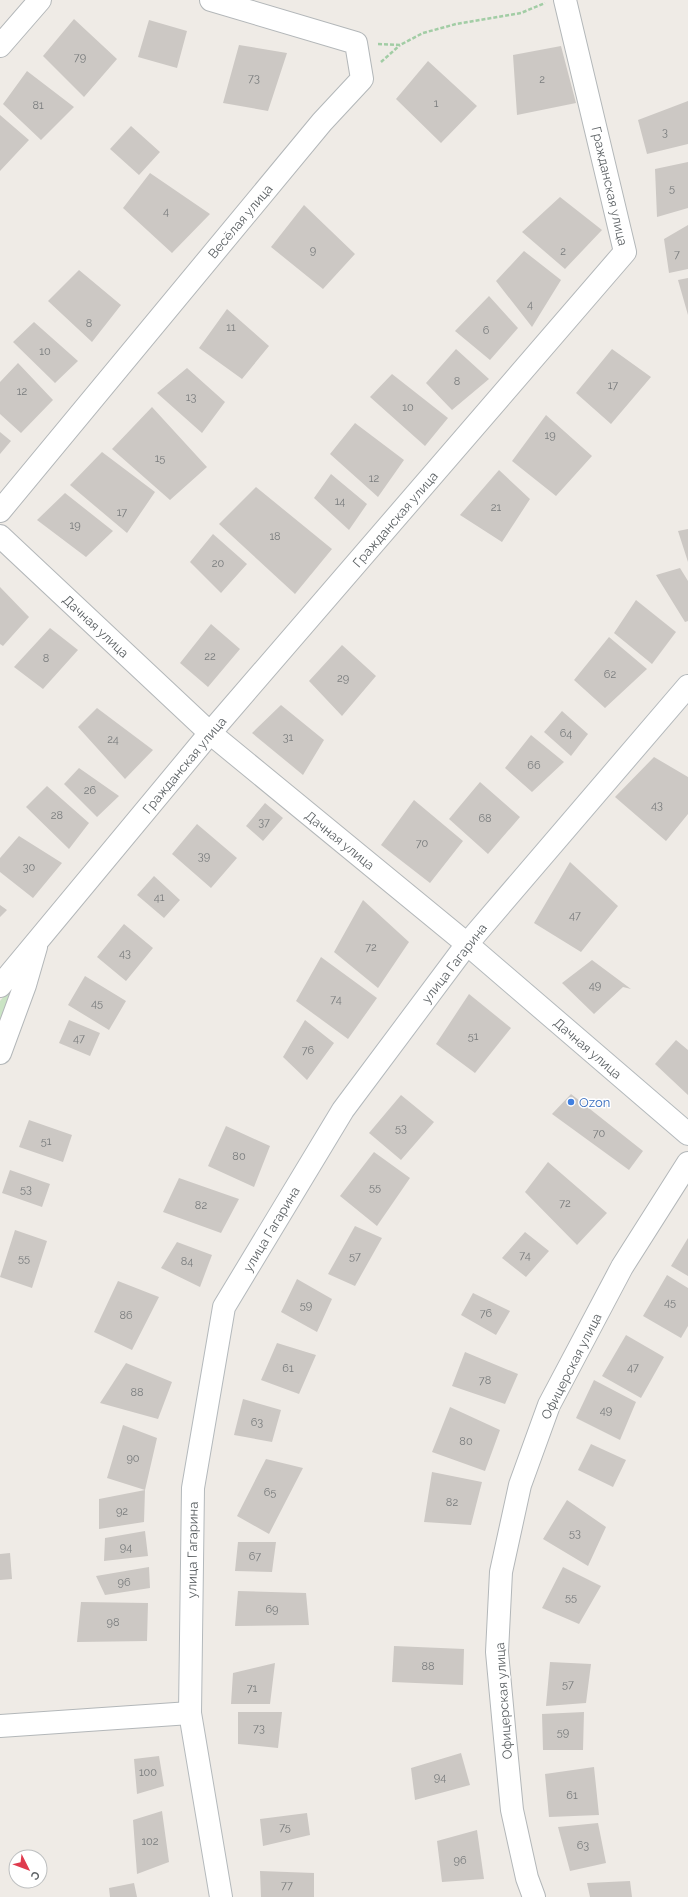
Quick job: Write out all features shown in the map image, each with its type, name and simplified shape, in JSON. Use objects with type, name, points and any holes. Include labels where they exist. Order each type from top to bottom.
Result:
[{"type":"street","points":[[0,46],[40,0]]},
{"type":"street","points":[[211,0],[356,43]]},
{"type":"street","name":"Гражданская улица","points":[[0,986],[210,733],[625,252],[565,0]]},
{"type":"street","name":"Весёлая улица","points":[[0,511],[322,122],[362,79],[356,43]]},
{"type":"street","name":"Дачная улица","points":[[0,536],[210,733],[467,944],[688,1134]]},
{"type":"street","name":"улица Гагарина","points":[[221,1897],[190,1713],[193,1488],[224,1307],[343,1110],[467,944],[688,686]]},
{"type":"street","points":[[0,1053],[25,985],[38,940]]},
{"type":"street","name":"Офицерская улица","points":[[534,1897],[527,1878],[512,1810],[497,1652],[501,1572],[520,1485],[549,1405],[622,1267],[688,1163]]},
{"type":"street","points":[[0,1726],[190,1713]]},
{"type":"path","points":[[356,43],[400,45],[423,33],[456,24],[521,13],[551,0]]},
{"type":"green space","points":[[20,977],[0,1041],[0,1001]]},
{"type":"building","points":[[74,19],[117,59],[84,97],[43,56]]},
{"type":"building","points":[[149,20],[187,31],[177,68],[138,57]]},
{"type":"building","points":[[239,45],[287,53],[268,111],[223,103]]},
{"type":"building","points":[[561,46],[576,103],[517,115],[513,55]]},
{"type":"building","points":[[428,61],[477,106],[441,143],[396,99]]},
{"type":"building","points":[[27,71],[74,107],[41,140],[3,104]]},
{"type":"building","points":[[688,101],[688,144],[647,154],[638,120]]},
{"type":"building","points":[[0,115],[29,140],[0,171]]},
{"type":"building","points":[[131,126],[160,152],[139,175],[110,149]]},
{"type":"building","points":[[688,162],[688,208],[657,217],[655,169]]},
{"type":"building","points":[[150,173],[210,214],[172,253],[123,208]]},
{"type":"building","points":[[560,197],[602,230],[565,269],[522,232]]},
{"type":"building","points":[[304,205],[355,254],[323,289],[271,247]]},
{"type":"building","points":[[688,225],[688,269],[669,273],[664,239]]},
{"type":"building","points":[[524,251],[561,280],[532,327],[496,281]]},
{"type":"building","points":[[79,270],[121,305],[92,342],[48,301]]},
{"type":"building","points":[[688,278],[688,315],[678,280]]},
{"type":"building","points":[[489,296],[518,328],[490,360],[455,331]]},
{"type":"building","points":[[227,309],[269,346],[242,379],[199,348]]},
{"type":"building","points":[[34,322],[78,361],[55,383],[13,342]]},
{"type":"building","points":[[456,349],[489,379],[452,410],[426,383]]},
{"type":"building","points":[[612,349],[651,377],[611,424],[576,393]]},
{"type":"building","points":[[18,363],[53,400],[21,433],[0,414],[0,382]]},
{"type":"building","points":[[187,368],[225,402],[202,433],[157,393]]},
{"type":"building","points":[[392,374],[448,418],[425,446],[370,397]]},
{"type":"building","points":[[152,407],[207,467],[170,500],[112,449]]},
{"type":"building","points":[[546,415],[592,456],[556,496],[512,461]]},
{"type":"building","points":[[355,423],[404,460],[378,497],[330,454]]},
{"type":"building","points":[[0,432],[11,441],[0,454]]},
{"type":"building","points":[[102,452],[155,492],[127,533],[70,485]]},
{"type":"building","points":[[499,470],[530,499],[502,542],[460,515]]},
{"type":"building","points":[[331,474],[367,504],[349,530],[314,498]]},
{"type":"building","points":[[256,487],[332,549],[295,594],[219,524]]},
{"type":"building","points":[[65,493],[113,531],[86,557],[37,520]]},
{"type":"building","points":[[688,529],[688,562],[678,531]]},
{"type":"building","points":[[213,534],[247,564],[221,593],[190,562]]},
{"type":"building","points":[[680,568],[688,581],[688,621],[685,622],[656,575]]},
{"type":"building","points":[[0,587],[29,617],[3,646],[0,644]]},
{"type":"building","points":[[636,600],[676,632],[652,664],[614,633]]},
{"type":"building","points":[[211,624],[240,649],[208,687],[180,663]]},
{"type":"building","points":[[50,628],[78,650],[43,689],[14,667]]},
{"type":"building","points":[[609,637],[647,669],[605,708],[574,680]]},
{"type":"building","points":[[342,645],[376,676],[342,716],[309,681]]},
{"type":"building","points":[[281,705],[324,740],[303,775],[252,733]]},
{"type":"building","points":[[97,708],[153,750],[125,779],[78,727]]},
{"type":"building","points":[[562,711],[588,734],[571,756],[544,732]]},
{"type":"building","points":[[531,735],[564,762],[532,792],[505,768]]},
{"type":"building","points":[[654,757],[688,777],[688,814],[666,841],[615,797]]},
{"type":"building","points":[[79,768],[119,796],[97,817],[64,784]]},
{"type":"building","points":[[480,782],[520,817],[488,854],[449,819]]},
{"type":"building","points":[[47,786],[89,823],[69,849],[26,807]]},
{"type":"building","points":[[414,800],[463,841],[430,883],[381,845]]},
{"type":"building","points":[[265,803],[283,818],[263,841],[246,826]]},
{"type":"building","points":[[197,824],[237,858],[211,888],[172,854]]},
{"type":"building","points":[[19,836],[62,863],[33,898],[0,872],[0,858]]},
{"type":"building","points":[[570,862],[618,906],[581,952],[534,923]]},
{"type":"building","points":[[154,876],[180,900],[164,918],[137,895]]},
{"type":"building","points":[[363,900],[409,942],[378,988],[334,952]]},
{"type":"building","points":[[0,905],[7,910],[0,917]]},
{"type":"building","points":[[124,924],[153,948],[126,981],[97,957]]},
{"type":"building","points":[[321,957],[377,998],[348,1039],[296,1001]]},
{"type":"building","points":[[592,960],[631,989],[623,987],[594,1014],[562,983]]},
{"type":"building","points":[[85,976],[126,1001],[109,1030],[68,1005]]},
{"type":"building","points":[[469,994],[511,1028],[475,1073],[436,1044]]},
{"type":"building","points":[[69,1020],[100,1033],[90,1056],[59,1043]]},
{"type":"building","points":[[305,1020],[334,1043],[307,1080],[283,1057]]},
{"type":"building","points":[[676,1040],[688,1050],[688,1095],[655,1064]]},
{"type":"building","points":[[571,1094],[643,1151],[629,1170],[552,1114]]},
{"type":"building","points":[[401,1095],[434,1122],[401,1160],[369,1133]]},
{"type":"building","points":[[29,1120],[72,1135],[63,1162],[19,1147]]},
{"type":"building","points":[[226,1126],[270,1146],[254,1187],[208,1166]]},
{"type":"building","points":[[374,1152],[410,1178],[377,1226],[340,1196]]},
{"type":"building","points":[[548,1162],[607,1213],[577,1245],[525,1192]]},
{"type":"building","points":[[10,1170],[50,1184],[42,1207],[2,1193]]},
{"type":"building","points":[[179,1178],[239,1199],[221,1233],[163,1212]]},
{"type":"building","points":[[355,1226],[382,1238],[355,1286],[328,1274]]},
{"type":"building","points":[[15,1230],[47,1241],[32,1288],[0,1277]]},
{"type":"building","points":[[525,1232],[549,1251],[526,1277],[502,1258]]},
{"type":"building","points":[[688,1238],[688,1276],[671,1266]]},
{"type":"building","points":[[177,1242],[212,1255],[200,1287],[161,1268]]},
{"type":"building","points":[[667,1275],[688,1288],[688,1326],[681,1338],[643,1316]]},
{"type":"building","points":[[297,1279],[332,1299],[317,1332],[281,1312]]},
{"type":"building","points":[[118,1281],[159,1297],[132,1350],[94,1332]]},
{"type":"building","points":[[473,1293],[510,1311],[496,1335],[461,1315]]},
{"type":"building","points":[[626,1335],[664,1357],[641,1398],[602,1376]]},
{"type":"building","points":[[277,1343],[316,1355],[299,1394],[261,1380]]},
{"type":"building","points":[[465,1352],[518,1374],[505,1404],[452,1386]]},
{"type":"building","points":[[126,1363],[172,1382],[158,1419],[100,1403]]},
{"type":"building","points":[[594,1380],[636,1402],[620,1440],[576,1418]]},
{"type":"building","points":[[243,1399],[281,1410],[272,1442],[234,1435]]},
{"type":"building","points":[[450,1407],[500,1430],[485,1471],[432,1452]]},
{"type":"building","points":[[123,1425],[157,1438],[145,1490],[107,1478]]},
{"type":"building","points":[[591,1444],[626,1460],[613,1487],[578,1470]]},
{"type":"building","points":[[266,1459],[303,1468],[269,1534],[237,1516]]},
{"type":"building","points":[[432,1472],[482,1482],[471,1525],[424,1522]]},
{"type":"building","points":[[145,1490],[144,1522],[99,1529],[99,1499]]},
{"type":"building","points":[[567,1500],[606,1527],[588,1566],[543,1539]]},
{"type":"building","points":[[145,1531],[148,1556],[104,1561],[105,1538]]},
{"type":"building","points":[[238,1542],[276,1542],[272,1572],[235,1571]]},
{"type":"building","points":[[10,1553],[12,1579],[0,1580],[0,1554]]},
{"type":"building","points":[[149,1567],[150,1588],[105,1595],[96,1576]]},
{"type":"building","points":[[563,1567],[601,1586],[579,1624],[542,1608]]},
{"type":"building","points":[[238,1591],[306,1593],[309,1625],[235,1626]]},
{"type":"building","points":[[81,1602],[148,1603],[147,1641],[77,1642]]},
{"type":"building","points":[[394,1646],[464,1649],[463,1685],[392,1682]]},
{"type":"building","points":[[550,1662],[591,1664],[586,1703],[546,1706]]},
{"type":"building","points":[[275,1663],[270,1704],[231,1704],[233,1673]]},
{"type":"building","points":[[238,1712],[282,1712],[278,1748],[238,1744]]},
{"type":"building","points":[[584,1712],[583,1750],[543,1750],[542,1714]]},
{"type":"building","points":[[461,1753],[470,1785],[415,1800],[411,1768]]},
{"type":"building","points":[[159,1756],[164,1786],[137,1794],[134,1759]]},
{"type":"building","points":[[594,1767],[599,1815],[549,1817],[545,1774]]},
{"type":"building","points":[[162,1811],[169,1862],[137,1874],[133,1820]]},
{"type":"building","points":[[307,1813],[310,1835],[263,1846],[260,1819]]},
{"type":"building","points":[[598,1823],[606,1863],[570,1871],[558,1827]]},
{"type":"building","points":[[477,1830],[484,1879],[442,1882],[437,1841]]},
{"type":"building","points":[[260,1871],[314,1873],[314,1897],[261,1897]]},
{"type":"building","points":[[630,1881],[632,1897],[590,1897],[587,1883]]},
{"type":"building","points":[[134,1883],[137,1897],[110,1897],[109,1888]]},
{"type":"place","name":"Ozon","points":[[571,1102]]}]
